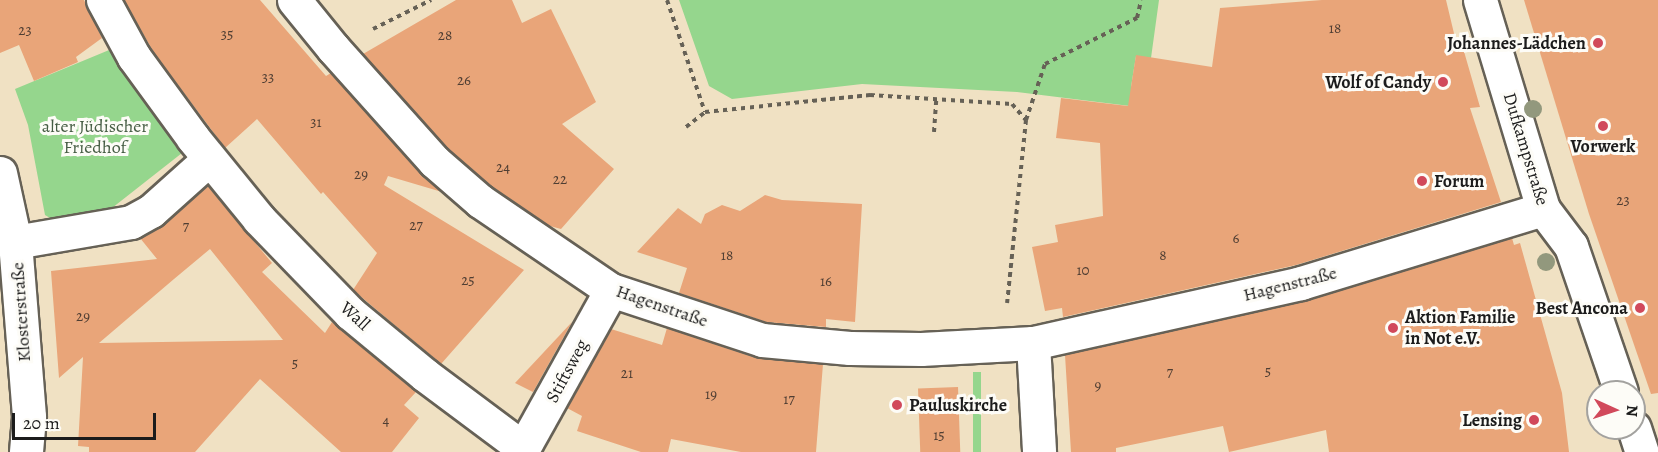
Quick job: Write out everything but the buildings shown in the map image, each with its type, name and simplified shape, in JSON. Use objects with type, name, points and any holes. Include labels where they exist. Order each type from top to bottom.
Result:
[{"type":"street","name":"Wall","points":[[103,0],[134,57],[209,159],[259,219],[350,313],[522,450]]},
{"type":"street","name":"Hagenstraße","points":[[294,0],[333,48],[434,161],[480,201],[611,290],[762,340],[850,348],[921,349],[1018,344],[1301,283],[1543,209]]},
{"type":"street","name":"Dufkampstraße","points":[[1480,0],[1543,209],[1571,246],[1617,380]]},
{"type":"street","points":[[15,242],[131,222],[150,211],[209,159]]},
{"type":"street","name":"Klosterstraße","points":[[0,173],[15,242],[29,417],[26,452]]},
{"type":"street","name":"Stiftsweg","points":[[522,450],[611,290]]},
{"type":"street","points":[[1018,344],[1039,452]]},
{"type":"path","points":[[333,48],[431,0]]},
{"type":"path","points":[[667,0],[705,112]]},
{"type":"path","points":[[1018,344],[1026,120],[1045,64],[1137,18],[1141,0]]},
{"type":"path","points":[[686,127],[705,112],[870,95],[1012,104],[1026,120]]},
{"type":"path","points":[[934,132],[936,99]]},
{"type":"green space","points":[[679,0],[1159,0],[1151,58],[1136,56],[1131,87],[1146,108],[1017,92],[862,84],[732,99],[709,86]]},
{"type":"green space","name":"alter Jüdischer Friedhof","points":[[114,48],[121,65],[182,153],[98,219],[60,224],[45,215],[28,125],[15,89]]},
{"type":"green space","points":[[973,372],[981,372],[981,452],[973,452]]},
{"type":"place","name":"Johannes-Lädchen","points":[[1598,43]]},
{"type":"place","name":"Wolf of Candy","points":[[1443,82]]},
{"type":"place","name":"Vorwerk","points":[[1603,126]]},
{"type":"place","name":"Forum","points":[[1422,181]]},
{"type":"place","name":"Best Ancona","points":[[1640,308]]},
{"type":"place","name":"Aktion Familie in Not e.V.","points":[[1393,328]]},
{"type":"place","name":"Pauluskirche","points":[[897,405]]},
{"type":"place","name":"Lensing","points":[[1534,420]]}]
